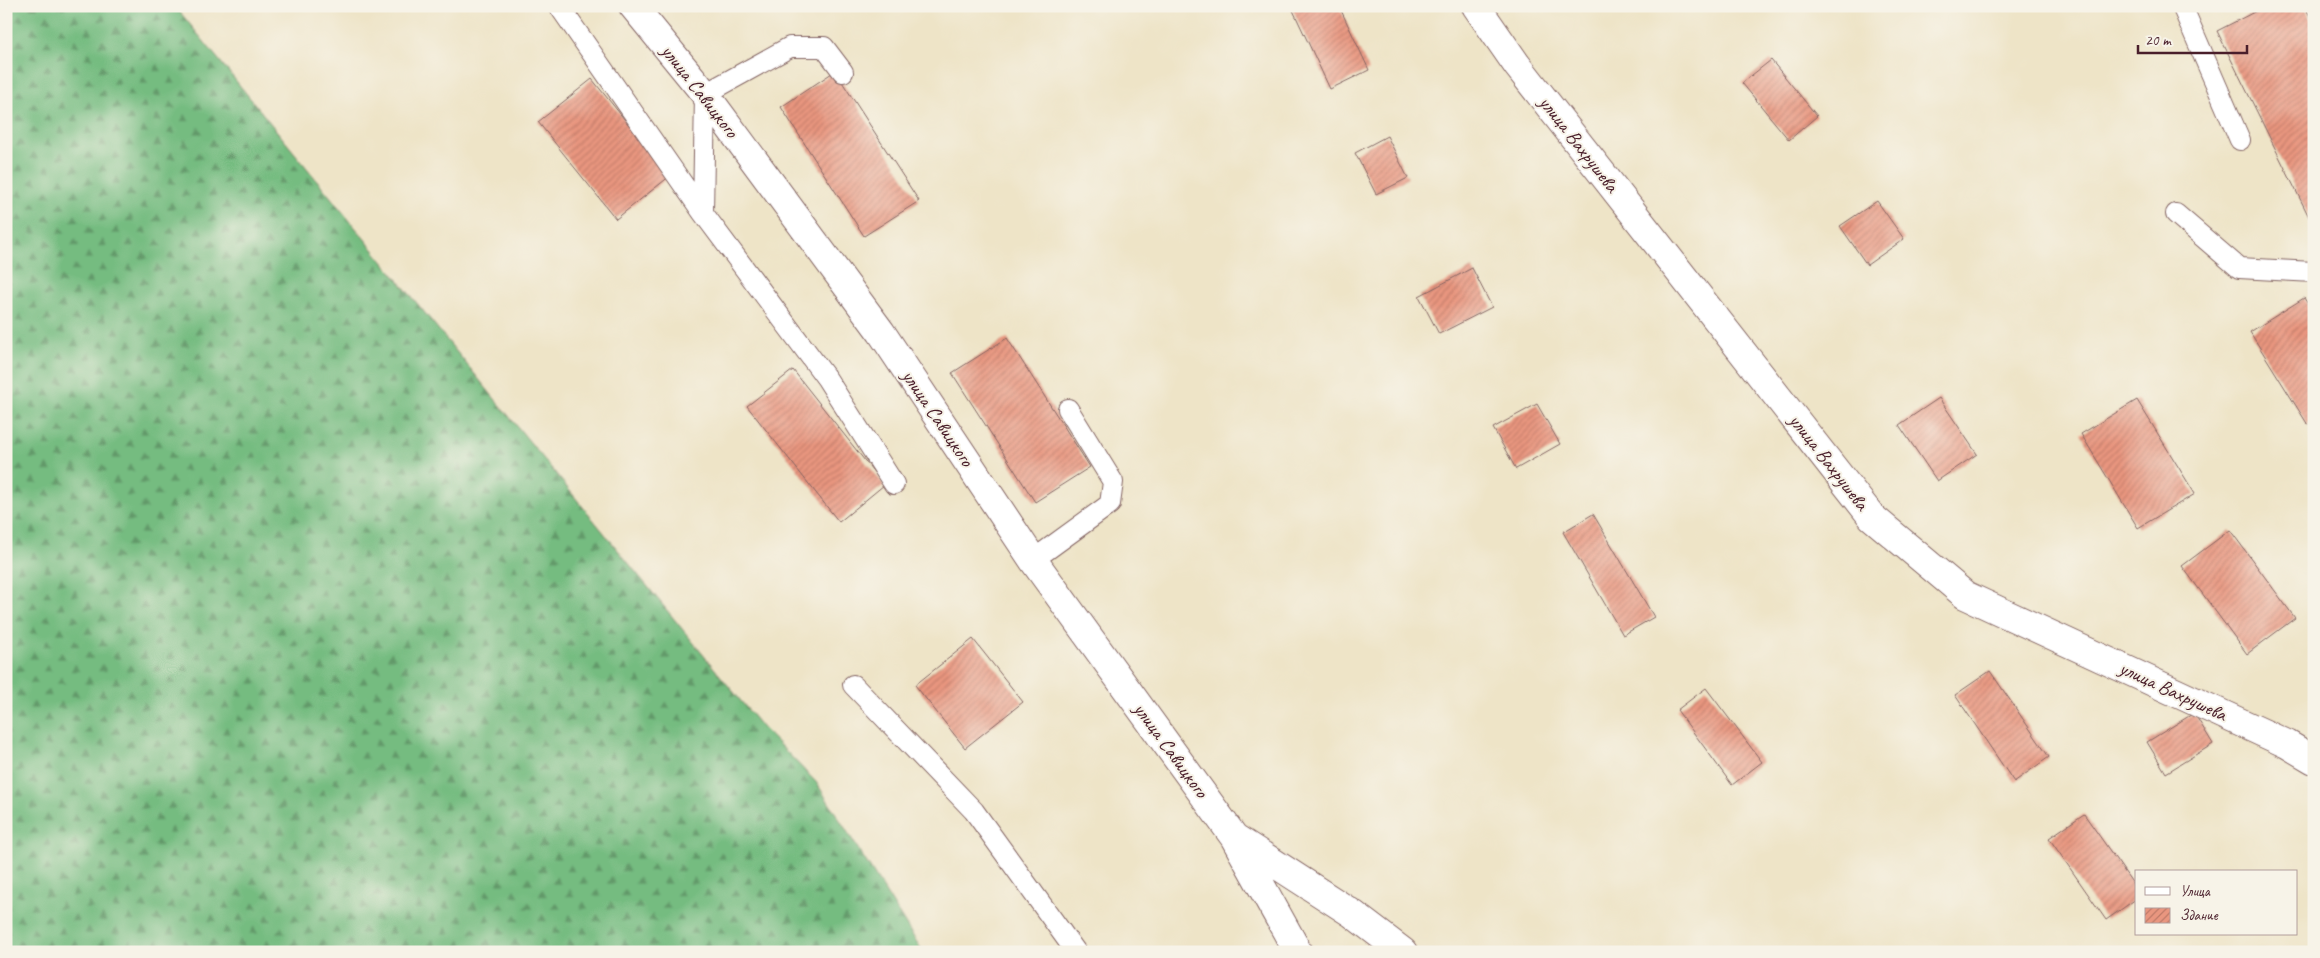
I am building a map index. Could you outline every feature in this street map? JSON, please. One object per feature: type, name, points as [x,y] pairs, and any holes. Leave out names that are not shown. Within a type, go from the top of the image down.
[{"type":"street","name":"улица Савицкого","points":[[633,6],[705,94],[881,332],[1033,560],[1234,837],[1298,952]]},
{"type":"street","name":"улица Вахрушева","points":[[1476,6],[1517,65],[1872,517],[1965,595],[2287,744],[2314,760]]},
{"type":"street","name":"улица Савицкого","points":[[1234,837],[1353,914],[1403,952]]},
{"type":"lane","points":[[559,6],[703,213],[827,379],[894,484]]},
{"type":"lane","points":[[2183,6],[2240,140]]},
{"type":"lane","points":[[703,213],[705,94],[790,47],[824,47],[843,72]]},
{"type":"lane","points":[[2176,214],[2239,268],[2314,272]]},
{"type":"lane","points":[[1033,560],[1110,504],[1113,482],[1068,409]]},
{"type":"lane","points":[[853,685],[974,811],[1076,952]]},
{"type":"green space","points":[[6,6],[175,6],[762,727],[816,782],[923,952],[6,952]]},
{"type":"building","points":[[1291,6],[1339,6],[1369,70],[1330,89]]},
{"type":"building","points":[[2266,6],[2305,6],[2314,25],[2314,227],[2217,31]]},
{"type":"building","points":[[1771,60],[1817,116],[1789,140],[1742,83]]},
{"type":"building","points":[[835,71],[919,201],[864,236],[781,107]]},
{"type":"building","points":[[592,79],[670,176],[616,219],[538,122]]},
{"type":"building","points":[[1387,136],[1408,178],[1376,194],[1355,153]]},
{"type":"building","points":[[1877,201],[1904,239],[1867,265],[1840,226]]},
{"type":"building","points":[[1472,268],[1492,307],[1439,334],[1419,296]]},
{"type":"building","points":[[2304,298],[2314,313],[2314,421],[2308,425],[2250,332]]},
{"type":"building","points":[[1007,338],[1090,467],[1035,502],[952,373]]},
{"type":"building","points":[[793,370],[884,485],[839,522],[747,406]]},
{"type":"building","points":[[1939,398],[1977,454],[1937,481],[1899,425]]},
{"type":"building","points":[[2137,400],[2195,494],[2138,528],[2081,434]]},
{"type":"building","points":[[1537,404],[1560,444],[1516,469],[1493,428]]},
{"type":"building","points":[[1593,514],[1654,617],[1623,635],[1563,532]]},
{"type":"building","points":[[2230,530],[2295,618],[2247,654],[2182,566]]},
{"type":"building","points":[[973,639],[1023,702],[965,748],[915,685]]},
{"type":"building","points":[[1990,671],[2049,757],[2014,782],[1955,695]]},
{"type":"building","points":[[1706,688],[1762,762],[1732,785],[1677,710]]},
{"type":"building","points":[[2194,713],[2213,744],[2166,773],[2147,742]]},
{"type":"building","points":[[2084,814],[2135,887],[2135,900],[2106,920],[2049,838]]}]
